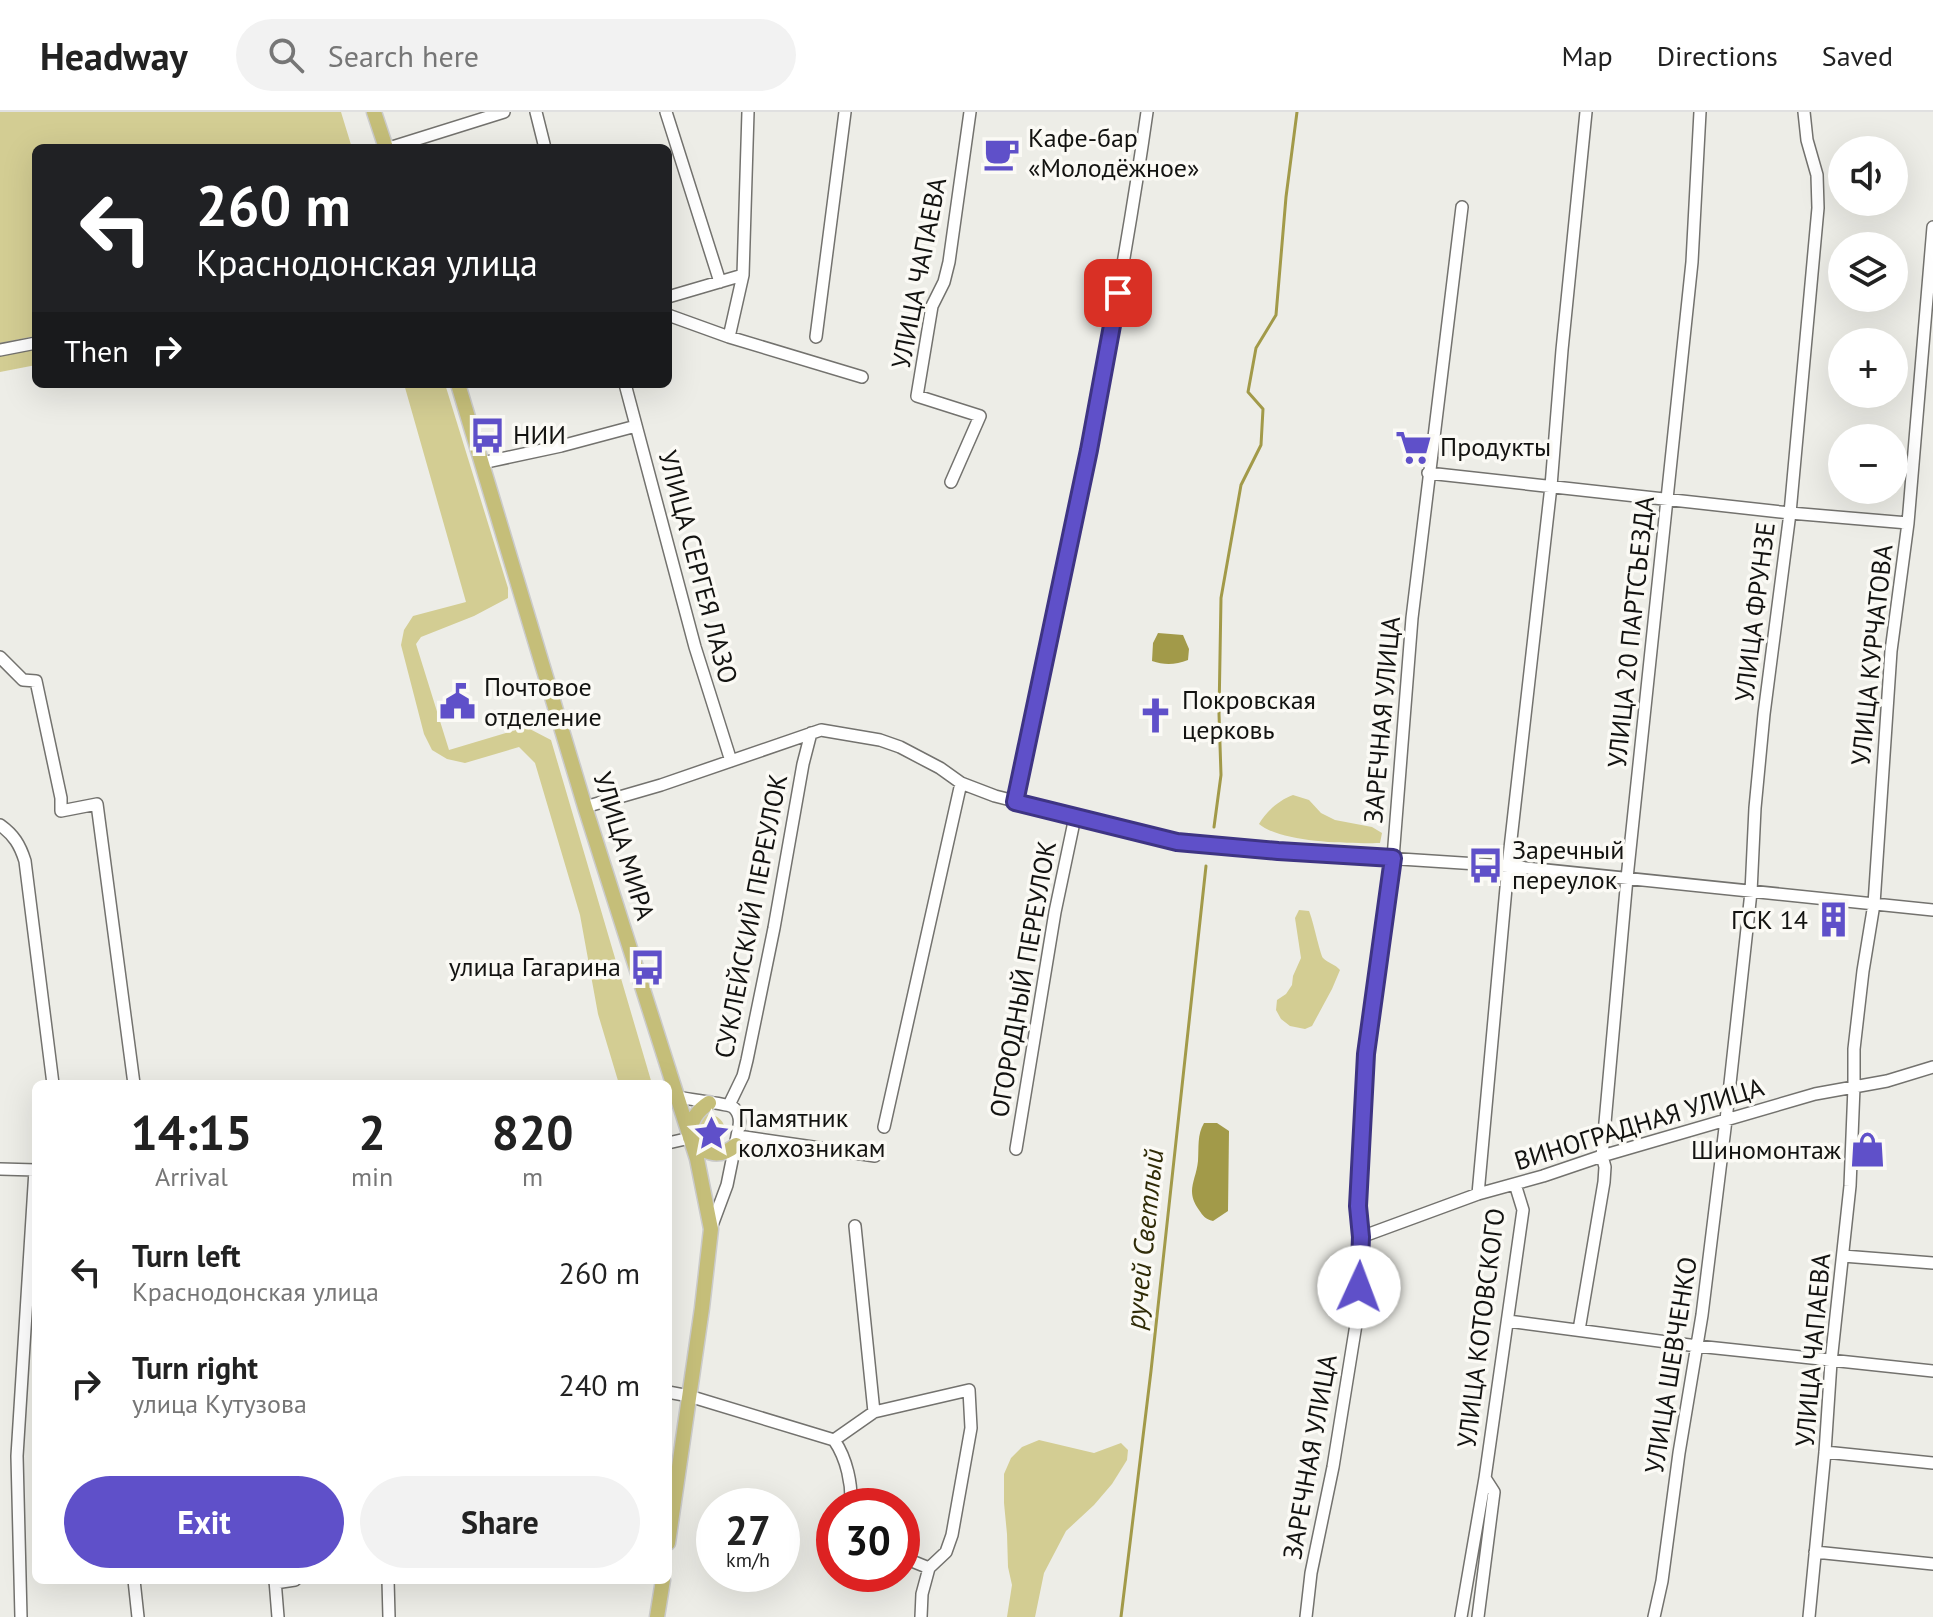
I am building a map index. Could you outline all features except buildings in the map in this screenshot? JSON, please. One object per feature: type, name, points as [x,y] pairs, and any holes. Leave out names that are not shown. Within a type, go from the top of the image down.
[{"type":"main road","points":[[374,112],[386,144]]},
{"type":"main road","name":"УЛИЦА МИРА","points":[[459,388],[585,807],[672,1080]]},
{"type":"main road","name":"УЛИЦА МИРА","points":[[672,1081],[690,1138]]},
{"type":"main road","points":[[672,1515],[711,1229],[690,1138],[691,1124],[701,1108],[709,1103]]},
{"type":"main road","points":[[690,1138],[715,1154],[725,1153],[737,1140]]},
{"type":"main road","points":[[657,1617],[662,1584]]},
{"type":"street","points":[[400,144],[504,112]]},
{"type":"street","points":[[536,112],[544,144]]},
{"type":"street","points":[[666,112],[720,282]]},
{"type":"street","points":[[729,337],[743,275],[748,112]]},
{"type":"street","points":[[816,337],[845,112]]},
{"type":"street","name":"УЛИЦА ЧАПАЕВА","points":[[951,482],[980,416],[917,396],[932,306],[944,282],[949,262],[970,112]]},
{"type":"street","points":[[1015,802],[1092,434],[1132,218],[1147,112]]},
{"type":"street","points":[[1478,1194],[1508,866],[1551,486],[1586,112]]},
{"type":"street","name":"УЛИЦА 20 ПАРТСЪЕЗДА","points":[[1579,1330],[1604,1182],[1602,1156],[1627,878],[1692,262],[1700,112]]},
{"type":"street","name":"УЛИЦА ФРУНЗЕ","points":[[1726,1120],[1751,892],[1764,714],[1790,513],[1818,208],[1817,175],[1807,140],[1804,112]]},
{"type":"street","name":"ЗАРЕЧНАЯ УЛИЦА","points":[[1306,1617],[1311,1573],[1333,1467],[1358,1312],[1361,1237],[1358,1206],[1366,1054],[1393,858],[1412,618],[1462,207]]},
{"type":"street","name":"УЛИЦА КУРЧАТОВА","points":[[1854,1087],[1854,1049],[1874,904],[1891,651],[1908,523],[1933,227]]},
{"type":"street","points":[[672,296],[743,275]]},
{"type":"street","points":[[672,316],[862,377]]},
{"type":"street","points":[[0,350],[32,344]]},
{"type":"street","name":"УЛИЦА СЕРГЕЯ ЛАЗО","points":[[626,388],[695,647],[731,761]]},
{"type":"street","points":[[482,463],[636,426]]},
{"type":"street","points":[[1428,473],[1908,523]]},
{"type":"street","points":[[0,657],[23,680],[36,681],[61,798],[61,811],[97,804],[133,1080]]},
{"type":"street","points":[[585,807],[821,730],[880,740],[900,747],[974,790],[1177,842],[1508,866],[1933,910]]},
{"type":"street","name":"СУКЛЕЙСКИЙ ПЕРЕУЛОК","points":[[729,1105],[747,1060],[811,733]]},
{"type":"street","points":[[884,1127],[961,783]]},
{"type":"street","name":"ОГОРОДНЫЙ ПЕРЕУЛОК","points":[[1016,1149],[1055,912],[1075,817]]},
{"type":"street","points":[[0,825],[13,835],[25,861],[52,1080]]},
{"type":"street","name":"ВИНОГРАДНАЯ УЛИЦА","points":[[1361,1237],[1478,1194],[1602,1156],[1815,1094],[1887,1081],[1933,1067]]},
{"type":"street","name":"УЛИЦА ЧАПАЕВА","points":[[1809,1617],[1850,1186],[1854,1087]]},
{"type":"street","points":[[677,1097],[729,1105],[739,1117],[724,1195],[711,1229]]},
{"type":"street","name":"УЛИЦА ШЕВЧЕНКО","points":[[1654,1617],[1702,1315],[1726,1120]]},
{"type":"street","points":[[672,1142],[690,1138]]},
{"type":"street","points":[[737,1140],[875,1156]]},
{"type":"street","points":[[0,1169],[32,1170]]},
{"type":"street","points":[[1523,1210],[1532,1186],[1543,1176]]},
{"type":"street","name":"УЛИЦА КОТОВСКОГО","points":[[1461,1617],[1485,1478],[1523,1210],[1515,1184]]},
{"type":"street","points":[[855,1226],[874,1412]]},
{"type":"street","points":[[21,1617],[17,1456],[32,1230]]},
{"type":"street","points":[[1843,1256],[1933,1263]]},
{"type":"street","points":[[1508,1321],[1831,1362],[1933,1371]]},
{"type":"street","points":[[834,1440],[874,1412],[969,1390],[971,1428],[952,1535],[946,1552],[929,1568],[922,1594],[921,1617]]},
{"type":"street","points":[[672,1393],[834,1440],[844,1454],[850,1488]]},
{"type":"street","points":[[1825,1452],[1933,1463]]},
{"type":"street","name":"УЛИЦА КОТОВСКОГО","points":[[1478,1617],[1494,1492],[1485,1478]]},
{"type":"street","points":[[1815,1552],[1933,1564]]},
{"type":"street","points":[[920,1564],[929,1568]]},
{"type":"street","points":[[134,1584],[138,1617]]},
{"type":"street","points":[[275,1584],[278,1617]]},
{"type":"street","points":[[388,1584],[389,1617]]},
{"type":"shaded area","points":[[0,112],[341,112],[351,144],[32,144],[32,337],[0,343]]},
{"type":"shaded area","points":[[32,350],[32,366],[0,372],[0,356]]},
{"type":"shaded area","points":[[405,388],[446,388],[508,588],[508,598],[474,616],[421,637],[416,644],[449,750],[526,727],[551,740],[651,1080],[618,1080],[598,1014],[580,915],[535,763],[519,747],[465,763],[447,759],[432,750],[424,734],[401,645],[404,630],[413,616],[466,602]]},
{"type":"shaded area","points":[[1158,633],[1183,635],[1189,649],[1188,660],[1170,664],[1152,661],[1153,643]]},
{"type":"shaded area","points":[[1293,795],[1309,800],[1321,813],[1335,820],[1372,827],[1382,833],[1380,843],[1299,839],[1259,824],[1273,807]]},
{"type":"shaded area","points":[[1299,910],[1309,911],[1323,958],[1340,970],[1312,1026],[1305,1029],[1290,1026],[1276,1010],[1277,1000],[1292,985],[1301,958],[1295,918]]},
{"type":"shaded area","points":[[705,1114],[715,1116],[725,1127],[725,1134],[716,1144],[697,1141],[694,1125]]},
{"type":"shaded area","points":[[1204,1123],[1217,1123],[1229,1131],[1228,1211],[1213,1221],[1200,1212],[1192,1191],[1199,1137]]},
{"type":"shaded area","points":[[1039,1440],[1094,1453],[1121,1443],[1128,1450],[1127,1460],[1094,1505],[1066,1531],[1044,1573],[1035,1617],[1007,1617],[1012,1585],[1008,1567],[1004,1474],[1011,1458],[1022,1447]]},
{"type":"waterway","name":"ручей Светлый","points":[[1214,827],[1221,775],[1221,598],[1241,485],[1261,445],[1263,409],[1248,392],[1256,348],[1276,315],[1297,112]]},
{"type":"waterway","name":"ручей Светлый","points":[[1121,1617],[1206,866]]},
{"type":"place","name":"Кафе-бар «Молодёжное»","points":[[1002,153]]},
{"type":"place","name":"НИИ","points":[[487,435]]},
{"type":"place","name":"Продукты","points":[[1414,447]]},
{"type":"place","name":"Почтовое отделение","points":[[458,702]]},
{"type":"place","name":"Покровская церковь","points":[[1156,715]]},
{"type":"place","name":"Заречный переулок","points":[[1486,865]]},
{"type":"place","name":"ГСК 14","points":[[1834,920]]},
{"type":"place","name":"улица Гагарина","points":[[647,967]]},
{"type":"place","name":"Памятник колхозникам","points":[[712,1133]]},
{"type":"place","name":"Шиномонтаж","points":[[1867,1150]]},
{"type":"route","points":[[1118,293],[1089,450],[1015,802],[1177,842],[1393,858],[1366,1054],[1358,1206],[1361,1237],[1359,1287]]}]
